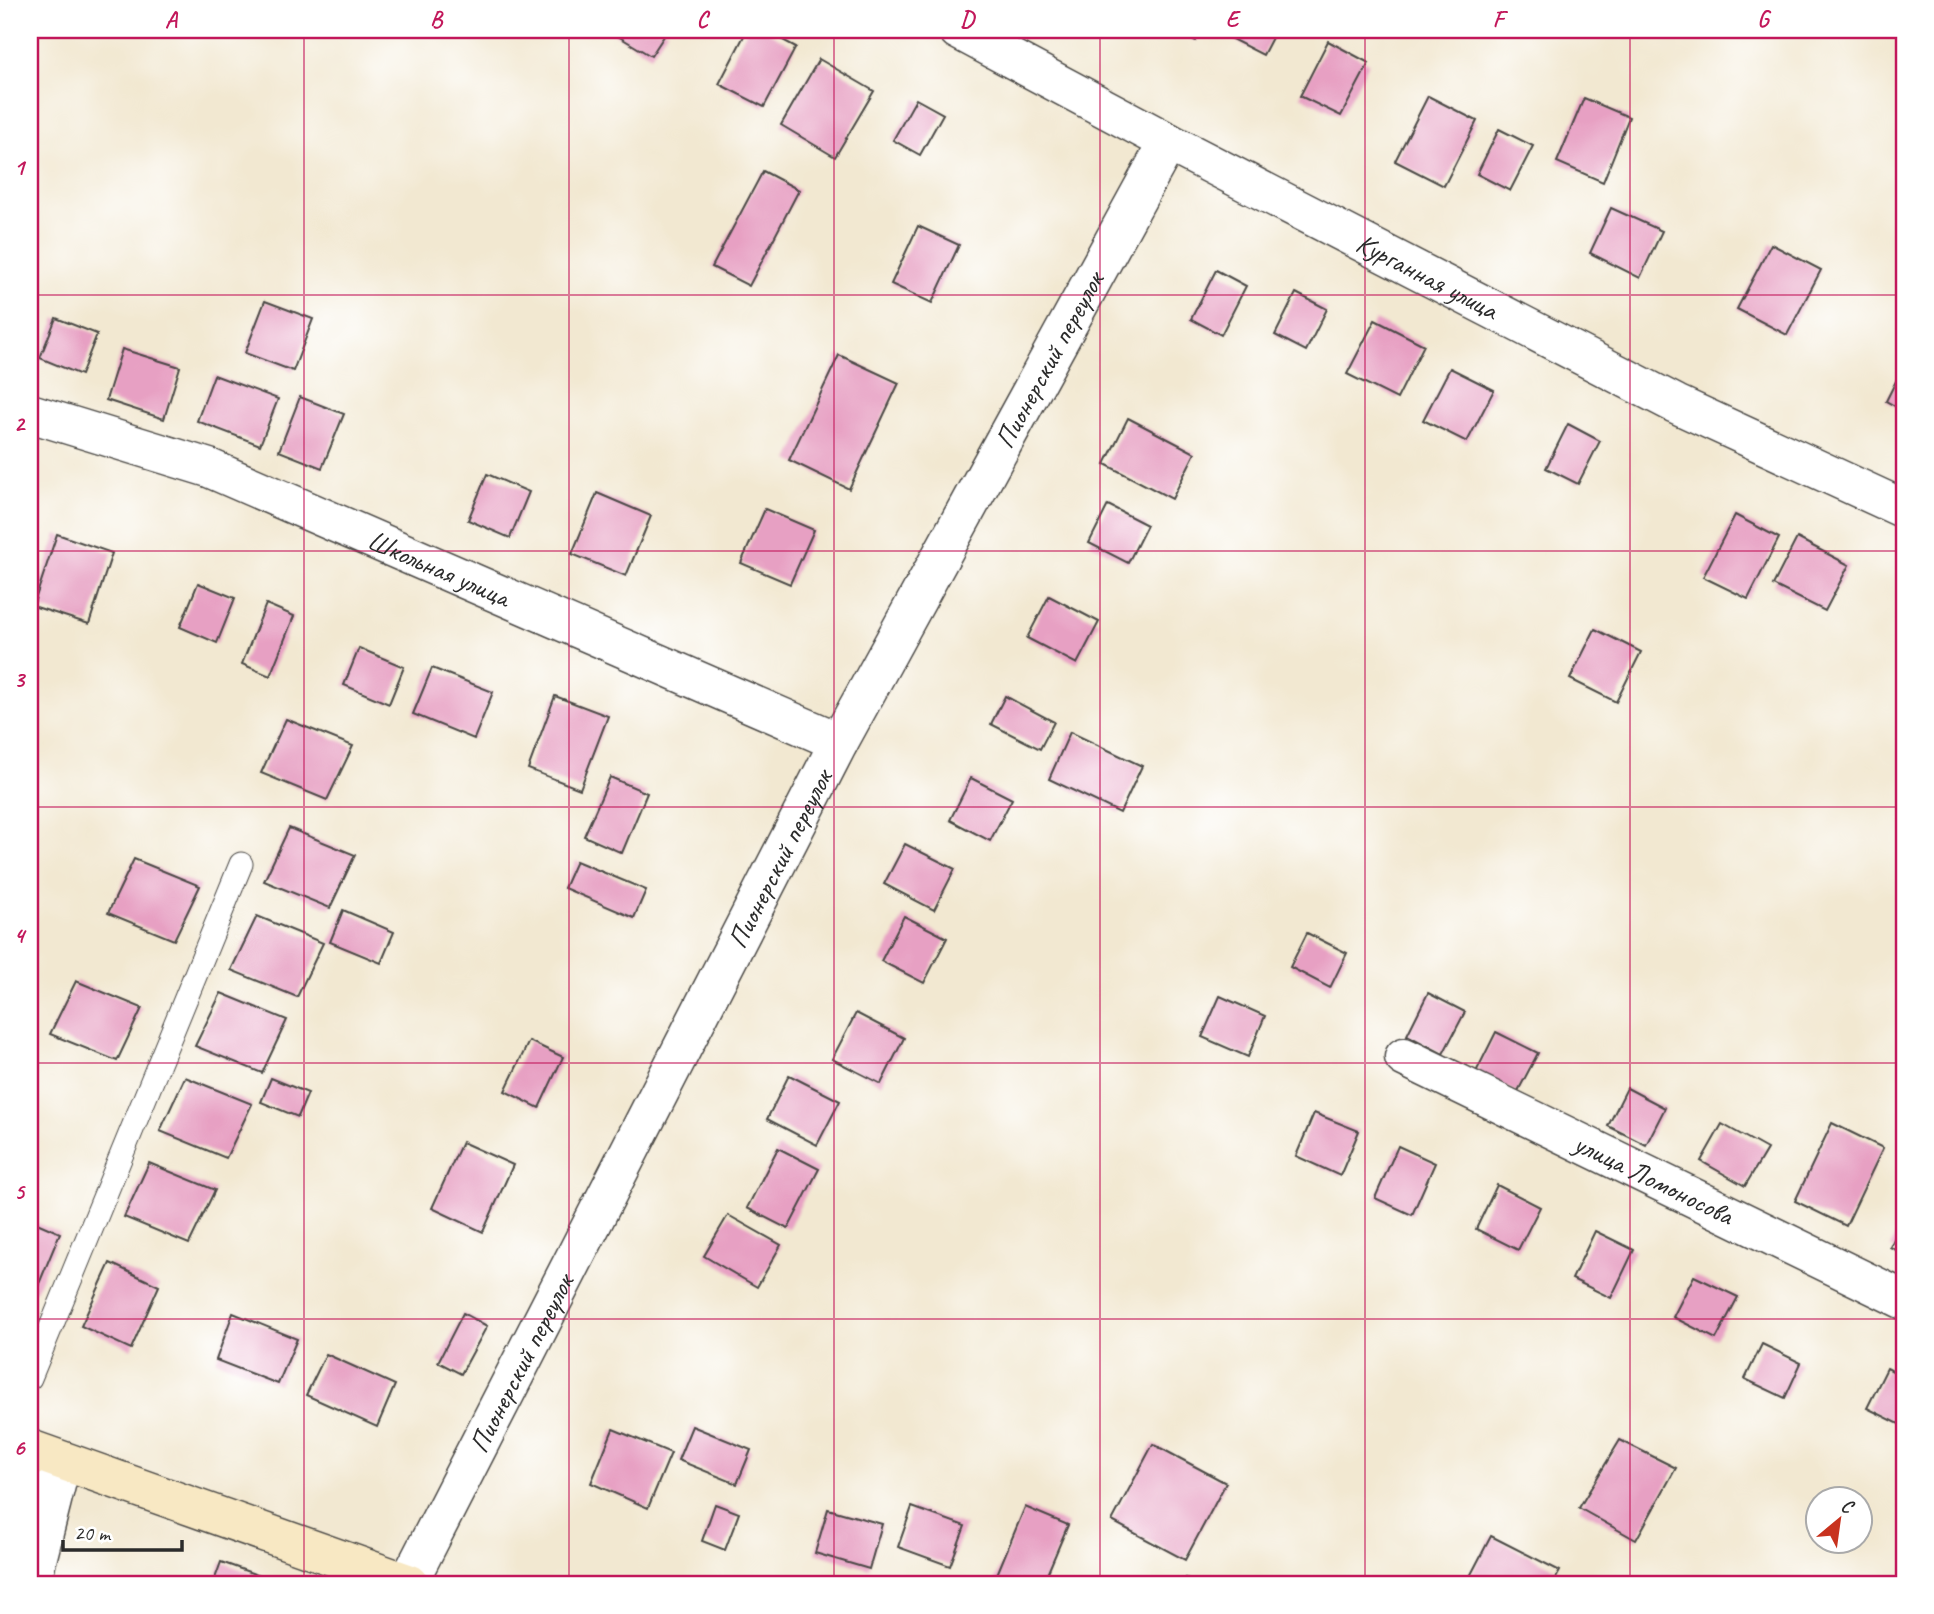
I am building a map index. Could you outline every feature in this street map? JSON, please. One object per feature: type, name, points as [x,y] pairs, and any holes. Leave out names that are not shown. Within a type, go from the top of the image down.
[{"type":"main road","points":[[46,1455],[409,1584]]},
{"type":"street","name":"Курганная улица","points":[[958,30],[1168,142],[1676,404],[1904,509]]},
{"type":"street","name":"Пионерский переулок","points":[[409,1584],[839,742],[1168,142]]},
{"type":"street","name":"Школьная улица","points":[[30,413],[209,468],[839,742]]},
{"type":"street","name":"улица Ломоносова","points":[[1404,1057],[1904,1300]]},
{"type":"street","points":[[30,1584],[46,1455]]},
{"type":"lane","points":[[30,1378],[241,864]]},
{"type":"building","points":[[608,30],[668,30],[651,56]]},
{"type":"building","points":[[747,30],[764,30],[796,47],[764,107],[719,84]]},
{"type":"building","points":[[1170,30],[1201,30],[1196,41]]},
{"type":"building","points":[[1227,30],[1276,30],[1263,55],[1224,35]]},
{"type":"building","points":[[1328,41],[1369,63],[1341,116],[1300,96]]},
{"type":"building","points":[[819,59],[874,91],[835,157],[781,125]]},
{"type":"building","points":[[1428,96],[1477,121],[1444,186],[1395,161]]},
{"type":"building","points":[[1584,98],[1629,117],[1603,182],[1557,162]]},
{"type":"building","points":[[916,99],[943,114],[920,155],[893,140]]},
{"type":"building","points":[[1499,129],[1533,146],[1510,191],[1477,174]]},
{"type":"building","points":[[763,171],[799,190],[749,286],[712,267]]},
{"type":"building","points":[[1611,208],[1662,231],[1640,278],[1590,253]]},
{"type":"building","points":[[918,226],[959,245],[932,303],[891,284]]},
{"type":"building","points":[[1771,244],[1821,270],[1787,335],[1737,309]]},
{"type":"building","points":[[1216,270],[1246,286],[1221,335],[1191,319]]},
{"type":"building","points":[[1296,293],[1327,309],[1306,351],[1275,335]]},
{"type":"building","points":[[265,301],[313,319],[293,371],[245,353]]},
{"type":"building","points":[[56,318],[97,334],[81,375],[40,358]]},
{"type":"building","points":[[1375,320],[1424,345],[1397,399],[1347,374]]},
{"type":"building","points":[[122,349],[180,367],[164,419],[106,400]]},
{"type":"building","points":[[839,355],[899,383],[849,489],[789,460]]},
{"type":"building","points":[[1904,365],[1904,411],[1886,401]]},
{"type":"building","points":[[1450,368],[1494,390],[1467,442],[1423,420]]},
{"type":"building","points":[[214,375],[278,399],[260,445],[197,421]]},
{"type":"building","points":[[300,397],[344,414],[322,468],[279,451]]},
{"type":"building","points":[[1128,418],[1195,453],[1172,499],[1105,464]]},
{"type":"building","points":[[1568,424],[1600,441],[1578,484],[1546,468]]},
{"type":"building","points":[[487,474],[529,492],[510,538],[468,520]]},
{"type":"building","points":[[597,493],[651,516],[626,576],[572,554]]},
{"type":"building","points":[[1108,505],[1147,525],[1128,563],[1089,543]]},
{"type":"building","points":[[765,509],[814,530],[790,584],[741,563]]},
{"type":"building","points":[[1735,515],[1779,538],[1748,599],[1703,577]]},
{"type":"building","points":[[57,534],[112,553],[89,624],[33,606]]},
{"type":"building","points":[[1797,538],[1849,565],[1825,611],[1773,585]]},
{"type":"building","points":[[198,583],[235,598],[217,643],[180,627]]},
{"type":"building","points":[[1049,596],[1099,622],[1077,664],[1027,638]]},
{"type":"building","points":[[266,604],[294,616],[270,676],[242,664]]},
{"type":"building","points":[[1595,629],[1641,652],[1616,702],[1570,679]]},
{"type":"building","points":[[359,648],[404,667],[389,704],[344,685]]},
{"type":"building","points":[[432,668],[493,692],[474,739],[413,714]]},
{"type":"building","points":[[555,696],[608,716],[580,789],[528,769]]},
{"type":"building","points":[[1005,696],[1054,722],[1040,749],[991,724]]},
{"type":"building","points":[[286,719],[353,746],[327,800],[261,773]]},
{"type":"building","points":[[1070,732],[1142,766],[1120,813],[1049,779]]},
{"type":"building","points":[[610,777],[647,793],[622,853],[584,836]]},
{"type":"building","points":[[971,778],[1012,799],[990,841],[950,820]]},
{"type":"building","points":[[289,828],[355,855],[330,908],[264,881]]},
{"type":"building","points":[[905,844],[955,869],[934,910],[884,884]]},
{"type":"building","points":[[134,859],[200,886],[174,940],[108,913]]},
{"type":"building","points":[[576,861],[646,890],[634,918],[564,888]]},
{"type":"building","points":[[343,910],[394,932],[381,963],[330,942]]},
{"type":"building","points":[[257,916],[323,943],[297,997],[231,970]]},
{"type":"building","points":[[904,916],[947,938],[924,983],[881,961]]},
{"type":"building","points":[[1307,933],[1347,953],[1330,988],[1290,967]]},
{"type":"building","points":[[76,981],[142,1008],[117,1061],[50,1034]]},
{"type":"building","points":[[221,993],[287,1020],[262,1073],[195,1046]]},
{"type":"building","points":[[1428,993],[1465,1012],[1443,1054],[1407,1035]]},
{"type":"building","points":[[1220,996],[1265,1016],[1248,1057],[1202,1037]]},
{"type":"building","points":[[856,1013],[904,1038],[881,1084],[832,1059]]},
{"type":"building","points":[[1496,1032],[1538,1053],[1517,1093],[1476,1072]]},
{"type":"building","points":[[529,1041],[563,1057],[539,1108],[505,1091]]},
{"type":"building","points":[[789,1075],[840,1101],[817,1145],[767,1119]]},
{"type":"building","points":[[185,1077],[252,1104],[226,1158],[160,1131]]},
{"type":"building","points":[[271,1078],[308,1093],[298,1117],[261,1102]]},
{"type":"building","points":[[1627,1088],[1665,1108],[1646,1145],[1608,1126]]},
{"type":"building","points":[[1314,1113],[1359,1131],[1340,1176],[1296,1156]]},
{"type":"building","points":[[1832,1123],[1883,1148],[1846,1226],[1795,1201]]},
{"type":"building","points":[[1722,1124],[1767,1149],[1745,1186],[1701,1161]]},
{"type":"building","points":[[462,1142],[513,1165],[483,1232],[432,1208]]},
{"type":"building","points":[[1398,1146],[1435,1163],[1412,1215],[1375,1198]]},
{"type":"building","points":[[778,1148],[819,1169],[788,1229],[747,1208]]},
{"type":"building","points":[[149,1163],[215,1190],[189,1244],[124,1217]]},
{"type":"building","points":[[1497,1185],[1540,1207],[1518,1250],[1476,1229]]},
{"type":"building","points":[[728,1215],[781,1245],[757,1287],[704,1256]]},
{"type":"building","points":[[1904,1219],[1904,1254],[1890,1247]]},
{"type":"building","points":[[30,1220],[60,1233],[36,1291],[30,1289]]},
{"type":"building","points":[[1595,1231],[1634,1250],[1611,1298],[1572,1279]]},
{"type":"building","points":[[110,1263],[159,1286],[131,1349],[81,1326]]},
{"type":"building","points":[[1694,1276],[1738,1297],[1716,1339],[1673,1317]]},
{"type":"building","points":[[233,1313],[297,1339],[278,1384],[216,1360]]},
{"type":"building","points":[[463,1313],[487,1326],[461,1374],[438,1362]]},
{"type":"building","points":[[1762,1344],[1801,1363],[1785,1398],[1745,1379]]},
{"type":"building","points":[[326,1354],[395,1385],[377,1427],[306,1395]]},
{"type":"building","points":[[1887,1368],[1904,1377],[1904,1414],[1899,1424],[1867,1408]]},
{"type":"building","points":[[692,1426],[751,1450],[737,1484],[678,1460]]},
{"type":"building","points":[[613,1429],[671,1453],[648,1508],[591,1483]]},
{"type":"building","points":[[1620,1440],[1676,1468],[1636,1540],[1579,1508]]},
{"type":"building","points":[[1153,1444],[1226,1483],[1185,1560],[1112,1521]]},
{"type":"building","points":[[715,1504],[739,1513],[725,1550],[702,1541]]},
{"type":"building","points":[[912,1507],[965,1526],[950,1566],[898,1547]]},
{"type":"building","points":[[1025,1507],[1068,1525],[1043,1584],[993,1584]]},
{"type":"building","points":[[828,1509],[882,1524],[869,1569],[815,1553]]},
{"type":"building","points":[[1491,1536],[1560,1571],[1553,1584],[1466,1584]]},
{"type":"building","points":[[221,1562],[263,1577],[260,1584],[213,1584]]},
{"type":"building","points":[[1186,1578],[1199,1584],[1183,1584]]}]
